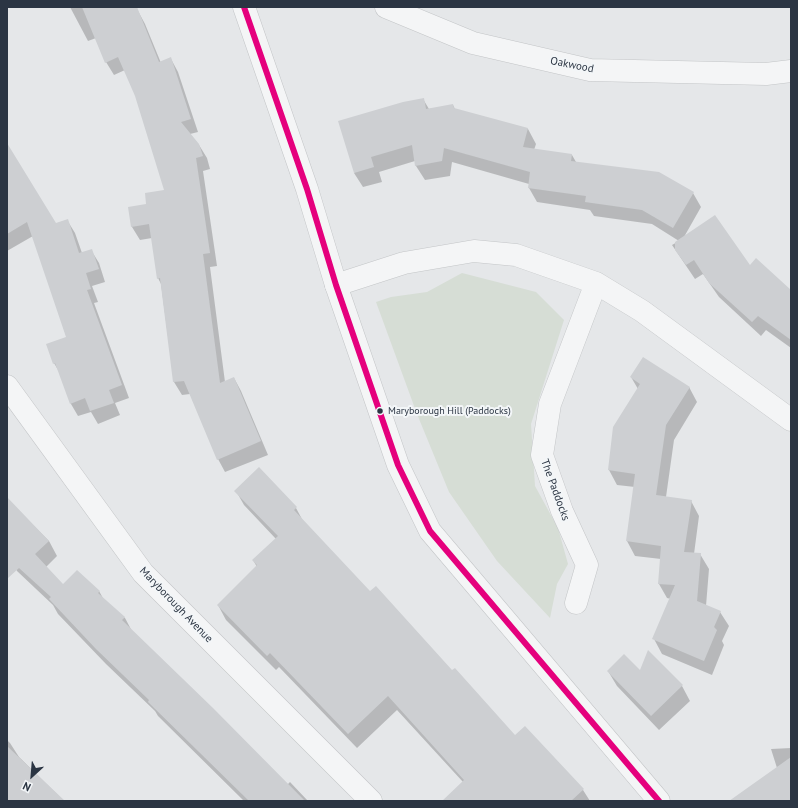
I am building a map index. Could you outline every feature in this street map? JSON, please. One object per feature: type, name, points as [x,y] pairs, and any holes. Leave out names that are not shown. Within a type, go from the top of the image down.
[{"type":"street","points":[[244,7],[307,189],[336,285],[398,465],[430,532],[659,801]]},
{"type":"street","name":"Oakwood","points":[[386,7],[473,44],[590,70],[766,74],[791,72]]},
{"type":"street","points":[[336,285],[404,263],[474,251],[516,255],[596,283],[642,311],[791,420]]},
{"type":"street","name":"The Paddocks","points":[[576,603],[587,565],[562,511],[542,455],[550,404],[596,283]]},
{"type":"street","name":"Maryborough Avenue","points":[[7,386],[143,572],[371,801]]},
{"type":"shaded area","points":[[462,273],[536,292],[564,320],[531,424],[535,486],[558,528],[568,564],[557,584],[550,618],[497,561],[449,492],[417,414],[376,302],[391,297],[427,292]]},
{"type":"building","points":[[82,7],[137,7],[159,62],[171,57],[191,119],[181,122],[199,144],[203,156],[196,158],[210,253],[203,254],[220,383],[234,377],[261,441],[217,460],[184,381],[173,382],[160,278],[157,279],[149,224],[131,227],[128,207],[146,204],[145,193],[164,190],[135,96],[118,57],[105,63]]},
{"type":"building","points":[[424,98],[426,109],[453,104],[454,108],[528,128],[523,147],[572,154],[571,161],[659,172],[694,192],[673,228],[642,210],[585,202],[586,196],[528,188],[530,172],[444,148],[442,161],[415,166],[412,145],[371,157],[374,167],[354,173],[338,121],[403,102]]},
{"type":"building","points":[[7,143],[56,223],[68,219],[79,253],[92,249],[99,269],[86,273],[91,289],[87,290],[122,385],[109,390],[114,403],[90,411],[85,398],[70,404],[55,363],[53,364],[46,344],[66,337],[27,222],[7,234]]},
{"type":"building","points":[[715,215],[750,265],[756,258],[791,290],[791,340],[758,316],[752,322],[709,283],[694,260],[686,265],[675,250],[675,242]]},
{"type":"building","points":[[643,357],[690,387],[666,425],[656,495],[692,500],[684,552],[701,553],[697,601],[721,611],[714,627],[717,630],[704,661],[652,639],[675,585],[658,584],[661,546],[626,541],[635,474],[608,470],[613,427],[640,384],[630,377]]},
{"type":"building","points":[[259,467],[297,507],[294,510],[370,591],[376,586],[452,670],[455,668],[515,735],[525,726],[584,789],[571,801],[442,801],[464,780],[388,696],[348,734],[270,653],[267,656],[217,605],[257,565],[252,560],[278,536],[234,491]]},
{"type":"building","points":[[7,497],[49,541],[35,554],[63,584],[77,570],[100,591],[98,593],[125,617],[122,620],[213,708],[305,801],[249,801],[96,649],[49,599],[51,597],[19,568],[7,579]]},
{"type":"building","points":[[648,650],[683,685],[651,716],[607,671],[624,654],[640,670]]},
{"type":"building","points":[[7,746],[65,801],[7,801]]},
{"type":"building","points":[[791,757],[791,801],[729,801]]},
{"type":"transit line","points":[[244,7],[307,189],[336,285],[398,465],[430,531],[659,801]]},
{"type":"place","name":"Maryborough Hill (Paddocks)","points":[[380,411]]}]
